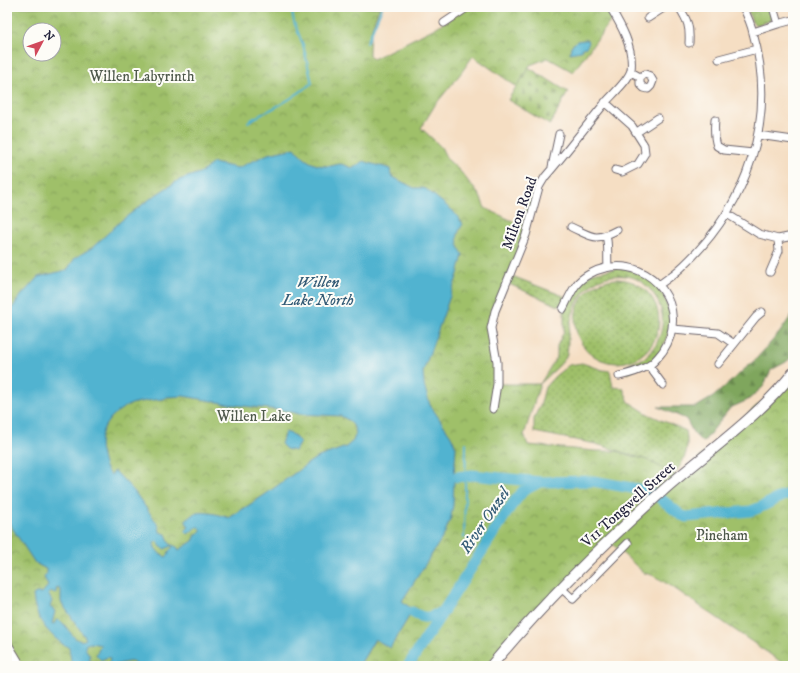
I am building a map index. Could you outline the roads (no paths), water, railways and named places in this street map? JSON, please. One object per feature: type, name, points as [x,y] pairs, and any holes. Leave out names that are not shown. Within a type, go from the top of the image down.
[{"type":"main road","points":[[7,646],[20,666]]},
{"type":"street","points":[[444,22],[468,7]]},
{"type":"street","points":[[610,7],[624,34],[630,50],[631,72],[640,77]]},
{"type":"street","points":[[648,18],[665,7]]},
{"type":"street","points":[[679,7],[687,19],[690,29],[689,43]]},
{"type":"street","points":[[659,285],[682,267],[700,249],[727,214],[746,179],[754,153],[761,112],[761,93],[757,49],[753,32],[743,7]]},
{"type":"street","points":[[773,7],[778,24]]},
{"type":"street","points":[[753,32],[793,20]]},
{"type":"street","points":[[719,59],[757,49]]},
{"type":"street","name":"Milton Road","points":[[493,409],[498,384],[497,362],[491,328],[495,311],[526,235],[539,187],[545,177],[605,102],[626,80],[631,72]]},
{"type":"street","points":[[605,102],[622,116],[637,132],[644,145],[645,153],[638,164],[622,172],[615,170]]},
{"type":"street","points":[[637,132],[658,118]]},
{"type":"street","points":[[715,120],[714,131],[717,146],[724,150],[754,153]]},
{"type":"street","points":[[551,170],[559,134]]},
{"type":"street","points":[[758,135],[793,140]]},
{"type":"street","points":[[727,214],[759,234],[778,239],[793,236]]},
{"type":"street","points":[[571,227],[595,238],[606,236],[617,230]]},
{"type":"street","points":[[606,236],[609,245],[606,255],[608,267]]},
{"type":"street","points":[[770,272],[779,251],[778,239]]},
{"type":"street","points":[[564,309],[576,284],[600,269],[617,266],[634,269],[652,278],[659,285],[667,297],[671,308],[673,329],[665,348],[660,356],[650,366],[619,376]]},
{"type":"street","points":[[718,364],[756,317],[762,312]]},
{"type":"street","points":[[673,329],[718,333],[734,344]]},
{"type":"street","points":[[650,366],[663,385]]},
{"type":"street","name":"V11 Tongwell Street","points":[[491,666],[527,624],[596,551],[677,479],[751,417],[793,373]]},
{"type":"street","points":[[561,588],[573,598],[628,543]]},
{"type":"water","points":[[588,40],[589,43],[586,47],[582,48],[581,51],[570,53],[571,46],[577,41]]},
{"type":"water","name":"Willen Lake North","points":[[295,148],[306,160],[315,164],[331,166],[341,164],[353,168],[364,161],[390,169],[391,176],[414,188],[426,189],[453,211],[463,224],[457,239],[463,255],[458,274],[423,372],[424,385],[430,405],[451,436],[456,447],[454,476],[457,477],[454,480],[451,517],[444,535],[402,601],[413,610],[390,648],[375,639],[359,666],[134,666],[134,662],[125,662],[108,666],[110,658],[108,657],[101,660],[96,655],[101,645],[91,643],[86,644],[85,648],[90,656],[89,660],[93,662],[94,666],[72,666],[69,648],[61,643],[46,628],[36,610],[34,603],[33,595],[36,593],[42,593],[48,586],[44,577],[46,575],[46,569],[35,563],[7,520],[7,316],[19,298],[38,277],[67,270],[75,258],[93,247],[122,220],[154,196],[179,180],[202,172],[213,163],[238,168],[268,154]],"holes":[[[183,396],[235,405],[288,411],[299,414],[341,416],[353,425],[356,433],[353,441],[346,447],[316,458],[229,518],[217,514],[207,513],[197,513],[192,515],[186,520],[189,527],[185,531],[188,534],[197,527],[202,530],[196,535],[193,541],[179,550],[177,547],[170,544],[166,534],[160,532],[159,526],[134,491],[115,471],[111,475],[105,468],[100,444],[101,435],[108,421],[120,410],[135,403],[163,399],[167,397]],[[157,541],[161,547],[165,549],[171,546],[173,547],[166,557],[162,554],[161,555],[155,548],[154,543]],[[58,588],[61,590],[61,602],[86,639],[82,641],[78,640],[61,621],[57,619],[54,624],[52,624],[55,611],[50,607],[52,601],[48,594],[51,591],[56,594],[56,589]]]},
{"type":"water","points":[[285,432],[292,434],[300,442],[295,451],[286,449],[281,444]]},
{"type":"waterway","points":[[248,122],[286,101],[312,83],[303,45],[294,22],[291,7]]},
{"type":"waterway","points":[[367,43],[382,7]]},
{"type":"waterway","points":[[464,538],[466,443]]},
{"type":"waterway","points":[[457,477],[472,475],[540,482]]},
{"type":"waterway","name":"River Ouzel","points":[[408,666],[511,506],[523,491],[540,482],[593,481],[643,490],[656,495],[681,515],[686,517],[750,511],[787,494],[793,493]]},
{"type":"waterway","points":[[412,612],[424,617],[434,616],[442,612]]},
{"type":"park label","name":"Willen Labyrinth","points":[[142,76]]},
{"type":"park label","name":"Willen Lake","points":[[254,416]]},
{"type":"park label","name":"Pineham","points":[[722,535]]}]
